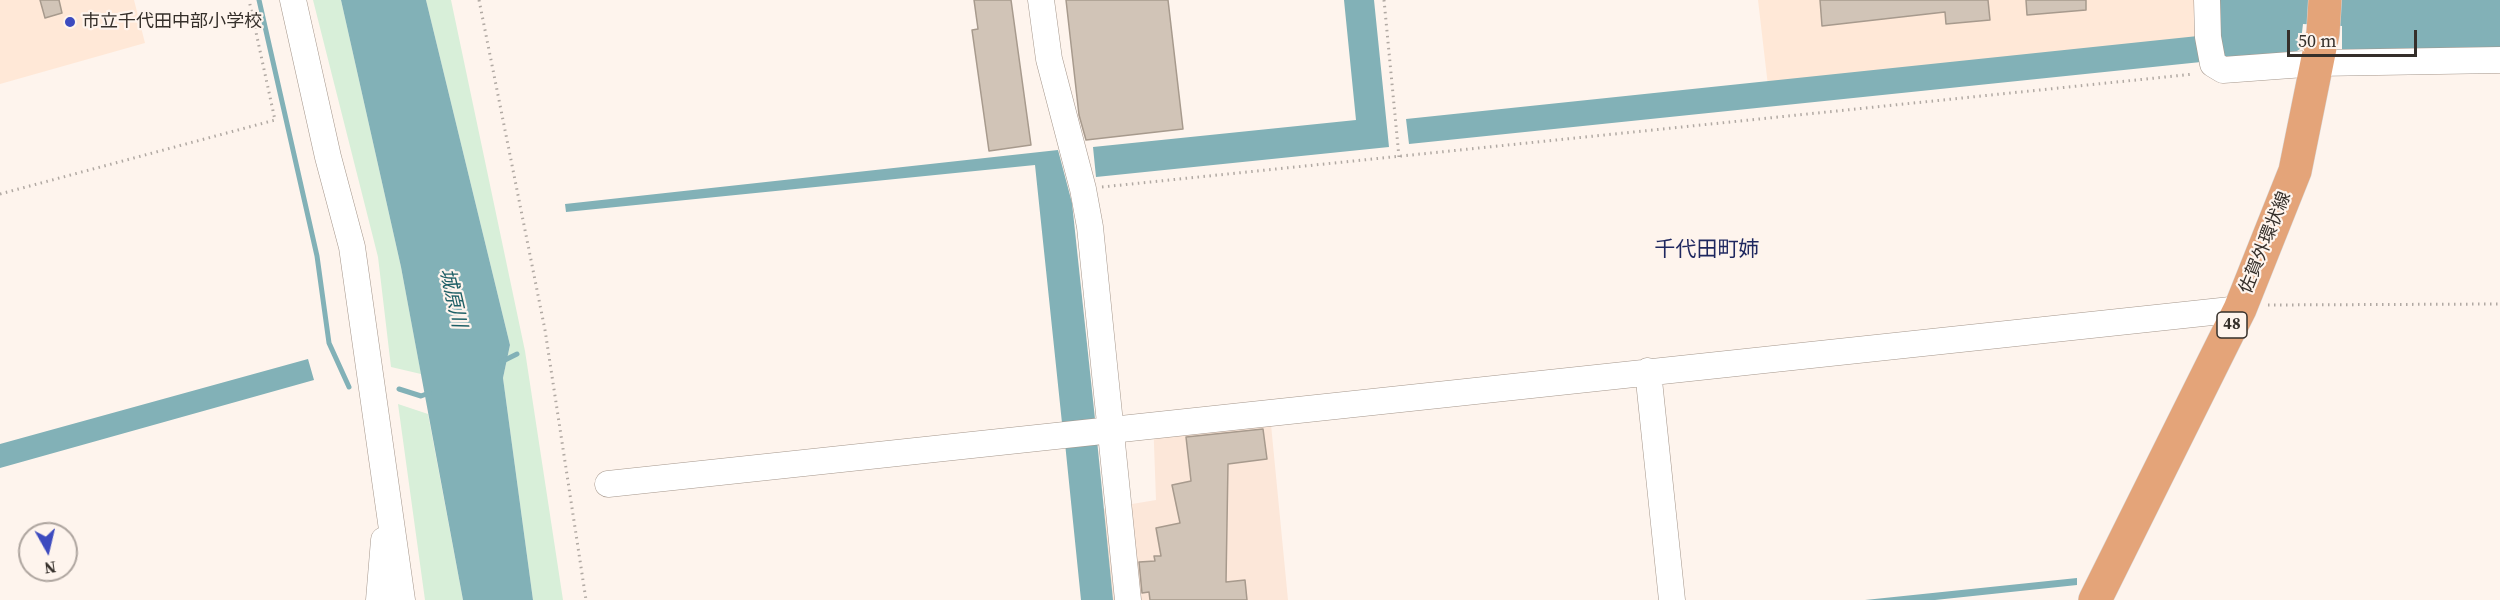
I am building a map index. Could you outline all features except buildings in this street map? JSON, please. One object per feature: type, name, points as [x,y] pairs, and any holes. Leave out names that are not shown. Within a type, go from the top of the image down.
[{"type":"main road","name":"佐賀外環状線","points":[[2095,600],[2240,309],[2295,171],[2321,48],[2325,0]]},
{"type":"street","points":[[293,0],[328,157],[352,247],[402,600]]},
{"type":"street","points":[[1041,0],[1049,59],[1083,189],[1090,227],[1128,600]]},
{"type":"street","points":[[2207,0],[2208,37],[2213,64],[2223,70],[2321,48],[2500,60]]},
{"type":"street","points":[[608,484],[1648,370],[2240,309]]},
{"type":"street","points":[[1648,370],[1672,600]]},
{"type":"street","points":[[379,600],[388,491]]},
{"type":"path","points":[[0,194],[275,120],[249,0]]},
{"type":"path","points":[[478,0],[545,330],[586,600]]},
{"type":"path","points":[[1384,0],[1399,157]]},
{"type":"path","points":[[1083,189],[2203,73],[2213,64]]},
{"type":"path","points":[[2240,309],[2260,305],[2500,304]]},
{"type":"shaded area","name":"市立千代田中部小学校","points":[[0,0],[134,0],[145,43],[0,84]]},
{"type":"shaded area","points":[[1758,0],[2198,0],[2199,40],[1768,86]]},
{"type":"shaded area","points":[[1269,404],[1288,600],[1105,600],[1096,510],[1156,500],[1153,417]]},
{"type":"green space","points":[[313,0],[341,0],[401,267],[421,374],[391,367],[378,257]]},
{"type":"green space","points":[[426,0],[451,0],[525,351],[563,600],[533,600],[503,378],[510,345]]},
{"type":"green space","points":[[398,404],[428,414],[463,600],[425,600]]},
{"type":"water","name":"城原川","points":[[341,0],[426,0],[510,345],[503,378],[533,600],[463,600],[401,267]]},
{"type":"water","points":[[1344,0],[1374,0],[1389,147],[1096,177],[1093,147],[1356,120]]},
{"type":"water","points":[[2216,0],[2500,0],[2500,50],[2342,51],[2342,26],[2303,24],[2300,49],[2294,53],[2225,60],[2220,56]]},
{"type":"water","points":[[2198,36],[2201,62],[1409,144],[1406,119]]},
{"type":"water","points":[[1058,150],[1072,203],[1095,419],[1062,423],[1035,165],[566,212],[565,204]]},
{"type":"water","points":[[308,359],[314,380],[0,468],[0,444]]},
{"type":"water","points":[[1097,440],[1113,600],[1081,600],[1065,443]]},
{"type":"water","points":[[2077,578],[2077,585],[1935,600],[1865,600]]},
{"type":"waterway","points":[[259,0],[317,256],[329,343],[349,387]]},
{"type":"waterway","points":[[501,362],[517,354]]},
{"type":"waterway","points":[[399,389],[421,396],[429,393]]},
{"type":"place","name":"市立千代田中部小学校","points":[[70,22]]},
{"type":"district","name":"千代田町姉","points":[[1707,251]]}]
